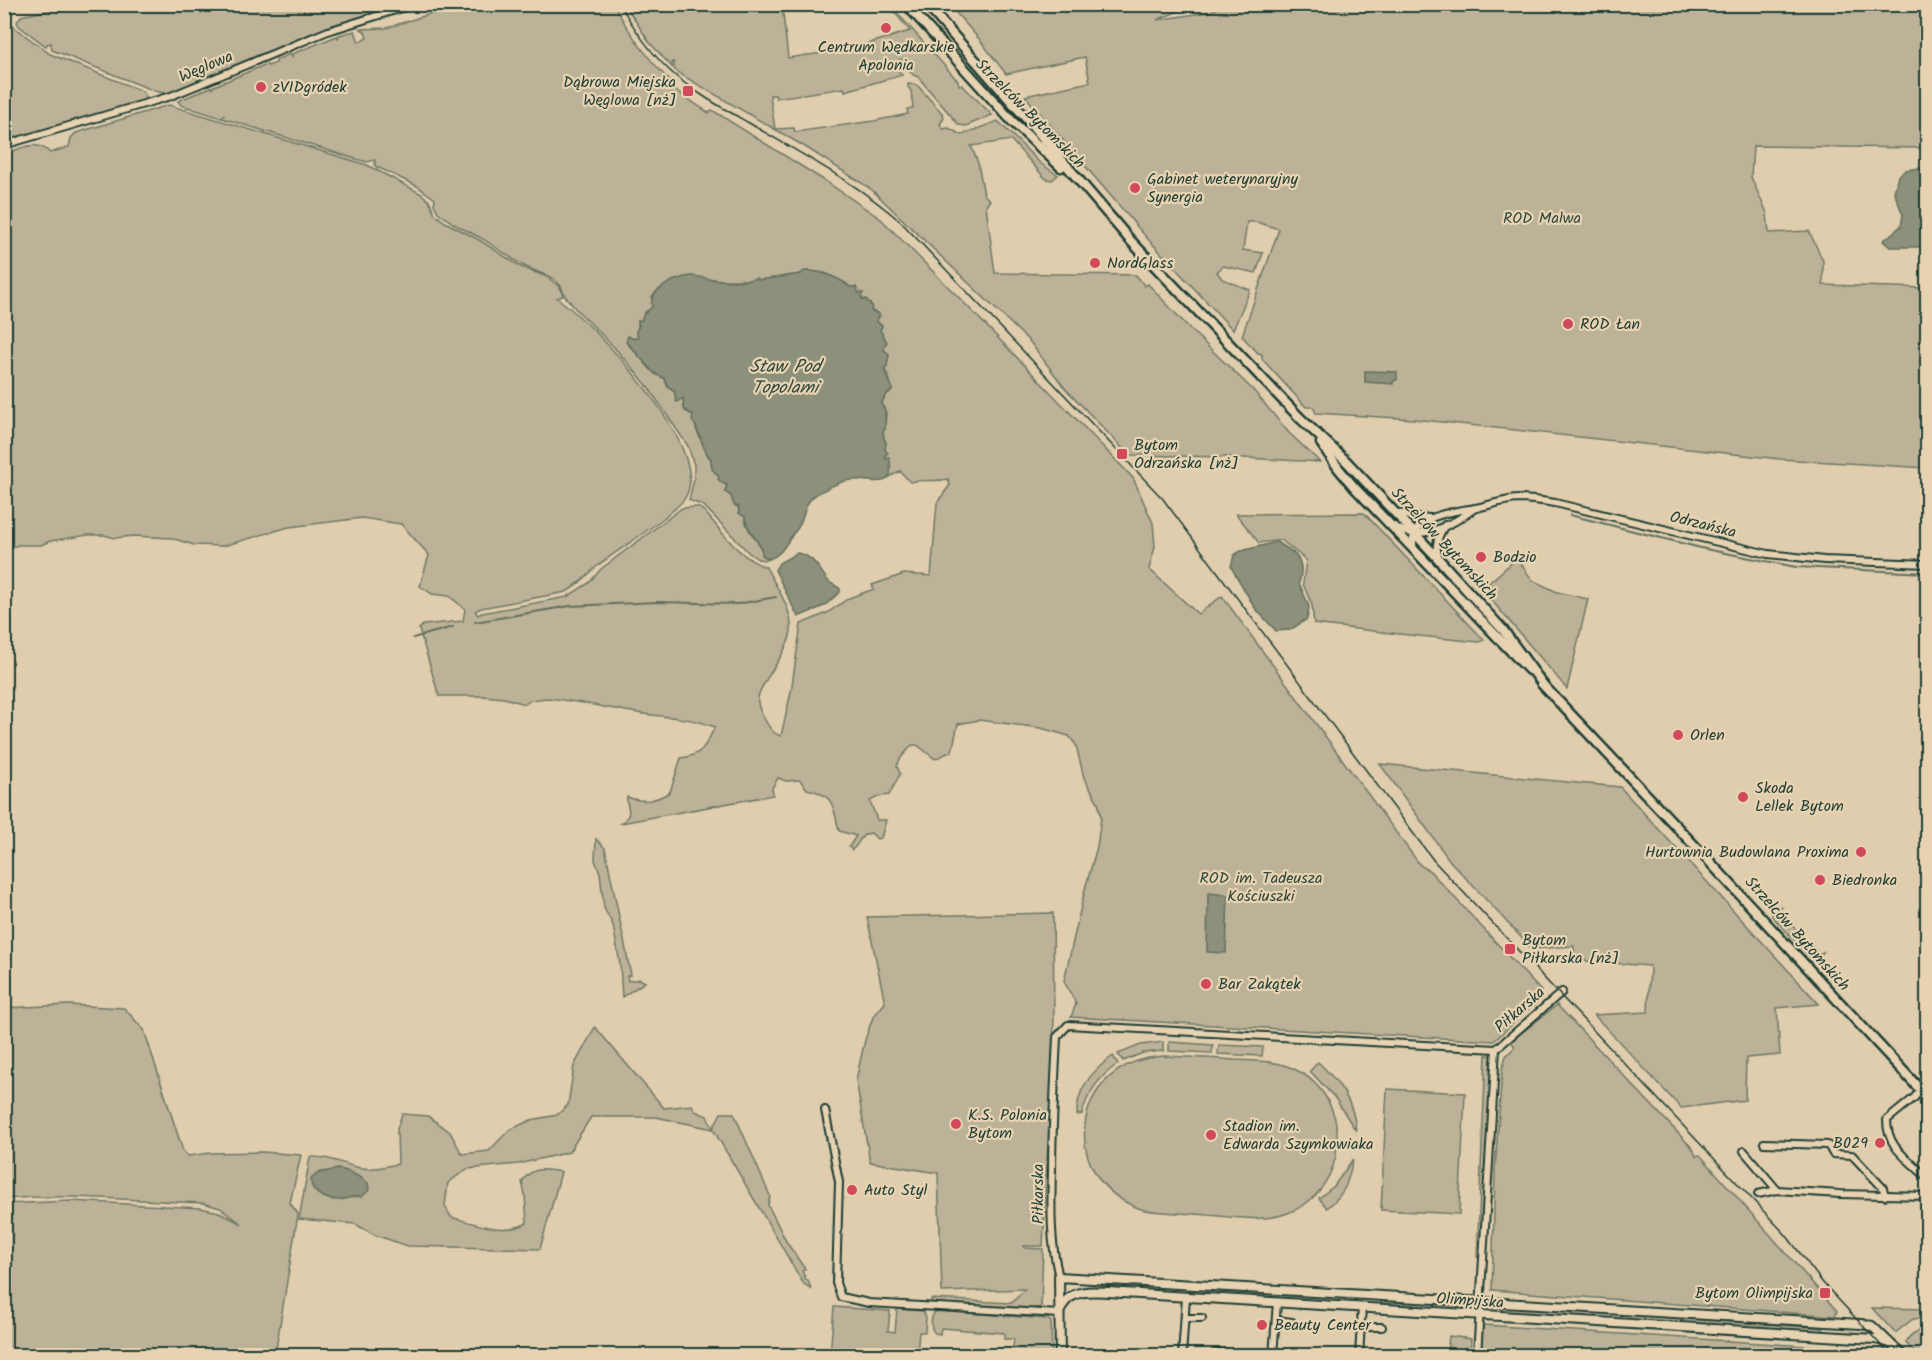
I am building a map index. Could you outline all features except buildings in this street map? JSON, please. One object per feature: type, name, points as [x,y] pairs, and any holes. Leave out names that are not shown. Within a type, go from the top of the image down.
[{"type":"main road","name":"Strzelców Bytomskich","points":[[906,4],[1012,122],[1085,190]]},
{"type":"main road","name":"Strzelców Bytomskich","points":[[926,4],[1038,132],[1085,190],[1179,293],[1312,430],[1346,461],[1441,561],[1503,630],[1544,686]]},
{"type":"main road","name":"Strzelców Bytomskich","points":[[1312,430],[1339,469],[1384,518],[1715,867],[1927,1097]]},
{"type":"street","name":"Węglowa","points":[[4,145],[171,96],[328,31],[414,4]]},
{"type":"street","name":"Odrzańska","points":[[1475,508],[1502,501],[1539,501],[1768,554],[1824,560],[1928,564]]},
{"type":"street","points":[[1384,518],[1399,529],[1415,534],[1445,525],[1475,508]]},
{"type":"street","points":[[1414,550],[1413,537],[1420,526],[1432,518],[1460,509],[1475,508]]},
{"type":"street","points":[[1394,512],[1413,517],[1432,518]]},
{"type":"street","points":[[1441,561],[1437,546],[1440,533],[1445,525]]},
{"type":"street","name":"Piłkarska","points":[[1060,1356],[1059,1277],[1050,1222],[1057,1037],[1068,1025],[1496,1049],[1562,992]]},
{"type":"street","name":"Piłkarska","points":[[1477,1356],[1496,1049]]},
{"type":"street","points":[[1920,1090],[1915,1097],[1887,1119],[1887,1124],[1889,1138],[1907,1161],[1917,1167],[1928,1179]]},
{"type":"street","points":[[825,1110],[839,1182],[836,1283],[841,1297],[869,1303],[1059,1314]]},
{"type":"street","points":[[1764,1143],[1828,1145],[1833,1154],[1852,1155],[1883,1188],[1885,1196]]},
{"type":"street","points":[[1744,1151],[1777,1190]]},
{"type":"street","points":[[1758,1194],[1777,1190],[1928,1196]]},
{"type":"street","name":"Olimpijska","points":[[1059,1277],[1872,1326],[1889,1343]]},
{"type":"street","points":[[1209,1298],[1210,1286]]},
{"type":"street","name":"Olimpijska","points":[[1059,1314],[1063,1303],[1069,1297],[1085,1292],[1875,1339],[1889,1343]]},
{"type":"street","points":[[1377,1296],[1377,1308]]},
{"type":"street","points":[[1182,1356],[1186,1297]]},
{"type":"street","points":[[1215,1353],[1273,1355],[1276,1302]]},
{"type":"street","points":[[1359,1356],[1362,1307]]},
{"type":"street","points":[[1185,1318],[1202,1318]]},
{"type":"street","points":[[1276,1320],[1292,1322]]},
{"type":"street","points":[[1361,1327],[1382,1328]]},
{"type":"street","points":[[1889,1343],[1903,1356]]},
{"type":"green space","points":[[64,4],[403,5],[322,30],[168,94],[155,91],[52,50],[51,43],[46,46],[19,26],[17,22],[21,16]]},
{"type":"green space","name":"ROD Malwa","points":[[1226,4],[1927,5],[1927,148],[1753,146],[1751,177],[1767,213],[1769,233],[1809,231],[1823,261],[1823,285],[1927,288],[1927,468],[1780,459],[1414,419],[1316,413],[1313,407],[1306,407],[1262,359],[1262,354],[1258,353],[1242,336],[1279,229],[1256,222],[1247,222],[1243,250],[1263,253],[1256,273],[1223,266],[1217,272],[1222,279],[1250,290],[1233,330],[1147,238],[1025,96],[1090,82],[1085,57],[1006,74],[949,5],[1193,5],[1157,20],[1209,12]]},
{"type":"green space","name":"ROD im. Tadeusza Kościuszki","points":[[458,5],[614,5],[638,44],[669,80],[666,84],[709,113],[712,110],[881,219],[1133,478],[1153,523],[1155,547],[1149,569],[1198,614],[1222,596],[1420,865],[1430,871],[1541,991],[1534,1004],[1494,1041],[1071,1017],[1076,1004],[1064,981],[1097,847],[1101,817],[1098,802],[1084,778],[1076,745],[1069,736],[1041,728],[979,720],[958,724],[952,751],[935,759],[917,745],[912,745],[900,759],[897,766],[900,774],[889,795],[870,801],[877,820],[886,820],[881,838],[877,839],[871,833],[867,834],[852,850],[849,847],[856,836],[839,831],[834,808],[828,798],[807,789],[800,780],[786,781],[778,778],[772,788],[773,795],[621,823],[629,813],[627,797],[649,800],[670,792],[681,758],[699,752],[715,727],[686,719],[648,715],[558,699],[531,700],[525,704],[504,698],[483,696],[439,696],[419,629],[423,625],[463,621],[465,609],[449,596],[432,594],[420,586],[429,555],[401,524],[362,518],[289,527],[223,546],[194,545],[171,538],[133,536],[115,538],[88,535],[50,541],[41,545],[18,545],[5,550],[5,152],[40,146],[50,153],[69,147],[71,138],[76,133],[169,105],[367,165],[422,194],[430,202],[435,214],[445,222],[481,241],[521,267],[547,277],[560,287],[563,296],[557,298],[621,359],[645,388],[666,419],[682,448],[689,474],[686,496],[681,503],[566,592],[481,608],[475,611],[478,615],[567,597],[589,583],[601,569],[682,508],[698,507],[740,551],[766,567],[788,609],[791,627],[788,644],[759,692],[758,698],[758,704],[767,723],[773,732],[781,736],[791,692],[801,624],[827,613],[849,598],[874,589],[872,585],[904,574],[931,576],[937,503],[950,485],[948,479],[910,482],[900,471],[886,479],[889,474],[888,458],[886,459],[883,431],[886,413],[881,404],[886,395],[892,391],[884,368],[887,366],[889,354],[884,350],[880,330],[882,326],[876,321],[880,316],[871,311],[872,306],[866,299],[863,300],[855,287],[850,287],[825,273],[808,271],[760,280],[690,277],[673,281],[652,296],[652,308],[645,312],[642,320],[638,321],[638,337],[626,342],[655,374],[664,378],[679,399],[683,398],[685,411],[693,415],[696,429],[711,459],[712,468],[721,482],[727,485],[725,492],[731,496],[739,513],[745,517],[764,557],[769,559],[758,559],[749,553],[704,506],[689,500],[694,479],[694,465],[688,446],[646,384],[613,346],[575,308],[565,296],[561,286],[554,279],[522,265],[483,239],[454,224],[438,212],[434,204],[435,199],[417,186],[375,166],[375,160],[367,162],[356,159],[222,118],[225,114],[221,118],[181,105],[178,101],[211,87],[213,89],[212,87],[267,64],[268,66],[276,63],[276,60],[290,54],[292,57],[292,54],[337,36],[338,38],[339,35],[355,31],[359,42],[367,38],[361,29],[386,28]]},
{"type":"green space","points":[[625,5],[782,5],[788,58],[850,49],[910,31],[890,7],[892,7],[958,81],[959,85],[962,85],[992,115],[966,126],[959,125],[901,59],[894,65],[902,75],[845,91],[844,88],[776,98],[775,95],[770,95],[775,129],[794,128],[795,132],[908,114],[907,109],[913,108],[908,84],[917,85],[943,114],[944,118],[940,124],[943,129],[949,128],[961,135],[998,121],[1040,163],[1058,175],[1052,180],[1046,179],[1011,140],[971,146],[978,163],[984,195],[990,200],[986,206],[995,273],[1136,275],[1145,286],[1148,284],[1192,331],[1253,390],[1289,433],[1320,462],[1129,455],[1064,387],[1030,342],[871,189],[807,148],[680,74],[674,69],[674,62],[672,62],[672,67],[650,43]]},
{"type":"green space","points":[[10,24],[50,54],[142,91],[148,99],[5,142],[5,25]]},
{"type":"green space","points":[[1364,513],[1484,640],[1479,642],[1314,624],[1312,605],[1303,584],[1306,560],[1281,540],[1259,543],[1236,514]]},
{"type":"green space","points":[[1517,558],[1532,580],[1557,592],[1588,599],[1567,689],[1482,589]]},
{"type":"green space","points":[[1380,764],[1620,787],[1819,1004],[1777,1008],[1780,1055],[1746,1058],[1745,1100],[1681,1108],[1594,1015],[1648,1012],[1650,966],[1574,960],[1574,946],[1532,949],[1450,861]]},
{"type":"green space","points":[[596,839],[605,848],[631,975],[627,976],[628,981],[640,979],[645,982],[622,997],[620,964],[613,925],[604,908],[600,873],[595,860]]},
{"type":"green space","points":[[1779,906],[1782,907],[1778,911],[1820,955],[1824,951],[1817,959],[1813,960],[1772,916],[1773,911]]},
{"type":"green space","points":[[1053,913],[1054,1018],[1050,1141],[1048,1142],[1043,1246],[1024,1246],[1025,1248],[1043,1249],[1041,1307],[1030,1309],[931,1304],[931,1299],[1012,1303],[1025,1289],[942,1292],[938,1173],[870,1162],[856,1080],[873,1017],[885,1003],[867,917]]},
{"type":"green space","points":[[68,1005],[124,1008],[144,1030],[183,1151],[188,1156],[210,1153],[263,1152],[301,1155],[290,1203],[298,1214],[275,1355],[5,1355],[5,1204],[71,1201],[201,1208],[219,1212],[242,1224],[220,1208],[203,1203],[79,1197],[5,1199],[5,1008]]},
{"type":"green space","points":[[1557,1005],[1693,1149],[1696,1156],[1700,1155],[1837,1311],[1835,1316],[1492,1290],[1495,1170],[1502,1070],[1506,1056],[1515,1047],[1511,1041]]},
{"type":"green space","points":[[595,1027],[664,1108],[692,1105],[695,1111],[707,1116],[713,1128],[721,1113],[734,1113],[770,1196],[768,1205],[787,1243],[805,1269],[802,1271],[811,1289],[803,1283],[713,1129],[656,1117],[591,1117],[569,1152],[518,1164],[467,1169],[448,1183],[445,1206],[451,1217],[489,1227],[509,1228],[527,1223],[522,1182],[526,1177],[539,1170],[561,1172],[540,1249],[408,1246],[375,1235],[355,1224],[299,1219],[310,1157],[328,1159],[361,1168],[398,1164],[397,1129],[402,1114],[428,1116],[450,1132],[462,1154],[489,1151],[509,1130],[531,1120],[557,1115],[568,1105],[574,1066]],"holes":[[[339,1169],[362,1178],[357,1195],[337,1198],[317,1193],[318,1173]]]},
{"type":"green space","points":[[1163,1042],[1163,1051],[1143,1053],[1123,1061],[1118,1054],[1141,1045]]},
{"type":"green space","points":[[1169,1042],[1213,1045],[1212,1053],[1169,1051]]},
{"type":"green space","points":[[1219,1045],[1263,1047],[1262,1056],[1218,1054]]},
{"type":"green space","points":[[1486,1055],[1495,1056],[1483,1258],[1477,1257]]},
{"type":"green space","points":[[1113,1056],[1118,1064],[1100,1080],[1087,1099],[1082,1114],[1077,1115],[1079,1097],[1087,1081]]},
{"type":"green space","name":"Stadion im. Edwarda Szymkowiaka","points":[[1165,1056],[1271,1062],[1292,1068],[1313,1081],[1327,1100],[1335,1121],[1337,1143],[1333,1166],[1323,1186],[1307,1203],[1285,1214],[1257,1218],[1144,1210],[1115,1195],[1096,1174],[1086,1150],[1085,1124],[1093,1099],[1109,1078],[1133,1063]]},
{"type":"green space","points":[[1318,1062],[1333,1077],[1349,1101],[1356,1131],[1335,1098],[1310,1071]]},
{"type":"green space","points":[[1387,1089],[1465,1093],[1459,1214],[1381,1210]]},
{"type":"green space","points":[[1353,1159],[1345,1186],[1327,1208],[1319,1198],[1334,1186]]},
{"type":"green space","points":[[1223,1290],[1351,1298],[1351,1304],[1224,1296],[1221,1292]]},
{"type":"green space","points":[[1383,1300],[1473,1307],[1471,1311],[1381,1304]]},
{"type":"green space","points":[[834,1307],[890,1311],[888,1331],[895,1332],[897,1309],[923,1311],[926,1317],[925,1332],[919,1332],[917,1355],[830,1355]]},
{"type":"green space","points":[[1502,1307],[1824,1328],[1820,1333],[1502,1312]]},
{"type":"green space","points":[[1872,1308],[1927,1309],[1927,1318],[1913,1319],[1895,1333]]},
{"type":"green space","points":[[935,1312],[1048,1319],[1051,1322],[1052,1355],[1012,1355],[1014,1339],[1004,1339],[1004,1333],[941,1328],[940,1334],[935,1333],[931,1320]]},
{"type":"green space","points":[[1483,1325],[1884,1351],[1893,1355],[1480,1355]]},
{"type":"green space","points":[[1927,1329],[1927,1355],[1917,1355],[1906,1343],[1914,1333]]},
{"type":"green space","points":[[1449,1336],[1471,1339],[1470,1355],[1447,1355]]},
{"type":"water","points":[[1927,167],[1927,244],[1924,247],[1890,247],[1883,241],[1901,226],[1903,215],[1894,192],[1898,176],[1906,170]]},
{"type":"water","name":"Staw Pod Topolami","points":[[804,271],[823,273],[850,287],[856,287],[859,293],[863,293],[861,297],[863,300],[866,299],[872,306],[871,311],[879,314],[876,321],[882,326],[880,330],[887,342],[884,350],[889,354],[887,366],[884,369],[893,389],[881,404],[885,410],[885,429],[883,431],[886,442],[885,450],[888,453],[885,455],[886,459],[889,457],[891,469],[886,480],[880,482],[847,481],[835,484],[815,495],[808,503],[798,527],[784,547],[777,555],[769,559],[762,555],[762,550],[748,527],[745,517],[739,513],[739,507],[734,505],[731,496],[725,492],[727,485],[718,479],[719,477],[712,469],[711,459],[692,421],[693,415],[684,409],[683,398],[677,402],[674,390],[668,387],[664,378],[654,372],[626,342],[628,336],[634,339],[638,337],[636,331],[639,326],[638,321],[642,320],[643,315],[652,307],[654,295],[658,290],[678,279],[691,276],[727,280],[756,278],[760,280],[801,274]]},
{"type":"water","points":[[1365,371],[1397,372],[1397,380],[1393,381],[1393,384],[1365,382]]},
{"type":"water","points":[[1276,542],[1289,549],[1298,558],[1301,568],[1299,583],[1309,606],[1307,619],[1290,630],[1276,631],[1255,608],[1231,567],[1234,555],[1241,551]]},
{"type":"water","points":[[797,553],[811,560],[828,581],[840,589],[840,592],[824,606],[798,617],[775,570],[779,563]]},
{"type":"water","points":[[1208,893],[1228,895],[1226,953],[1207,952]]},
{"type":"water","points":[[339,1169],[351,1172],[365,1180],[369,1190],[362,1197],[339,1200],[319,1195],[311,1184],[311,1179],[318,1173]]},
{"type":"waterway","points":[[1570,515],[1705,549],[1796,567],[1928,573]]},
{"type":"waterway","points":[[475,622],[570,606],[658,602],[737,604],[776,597]]},
{"type":"waterway","points":[[413,638],[453,627]]},
{"type":"tram line","points":[[620,4],[648,47],[678,78],[708,99],[847,181],[901,222],[1163,499],[1434,861],[1786,1235],[1823,1283],[1891,1356]]},
{"type":"place","name":"Centrum Wędkarskie Apolonia","points":[[886,28]]},
{"type":"place","name":"zVIDgródek","points":[[261,87]]},
{"type":"place","name":"Dąbrowa Miejska Węglowa [nż]","points":[[688,91]]},
{"type":"place","name":"Gabinet weterynaryjny Synergia","points":[[1135,188]]},
{"type":"place","name":"NordGlass","points":[[1095,263]]},
{"type":"place","name":"ROD Łan","points":[[1568,324]]},
{"type":"place","name":"Bytom Odrzańska [nż]","points":[[1122,454]]},
{"type":"place","name":"Bodzio","points":[[1481,557]]},
{"type":"place","name":"Orlen","points":[[1678,735]]},
{"type":"place","name":"Skoda Lellek Bytom","points":[[1743,797]]},
{"type":"place","name":"Hurtownia Budowlana Proxima","points":[[1861,852]]},
{"type":"place","name":"Biedronka","points":[[1820,880]]},
{"type":"place","name":"Bytom Piłkarska [nż]","points":[[1510,949]]},
{"type":"place","name":"Bar Zakątek","points":[[1206,984]]},
{"type":"place","name":"K.S. Polonia Bytom","points":[[956,1124]]},
{"type":"place","name":"Stadion im. Edwarda Szymkowiaka","points":[[1211,1135]]},
{"type":"place","name":"B029","points":[[1880,1143]]},
{"type":"place","name":"Auto Styl","points":[[852,1190]]},
{"type":"place","name":"Bytom Olimpijska","points":[[1825,1293]]},
{"type":"place","name":"Beauty Center","points":[[1262,1325]]}]
